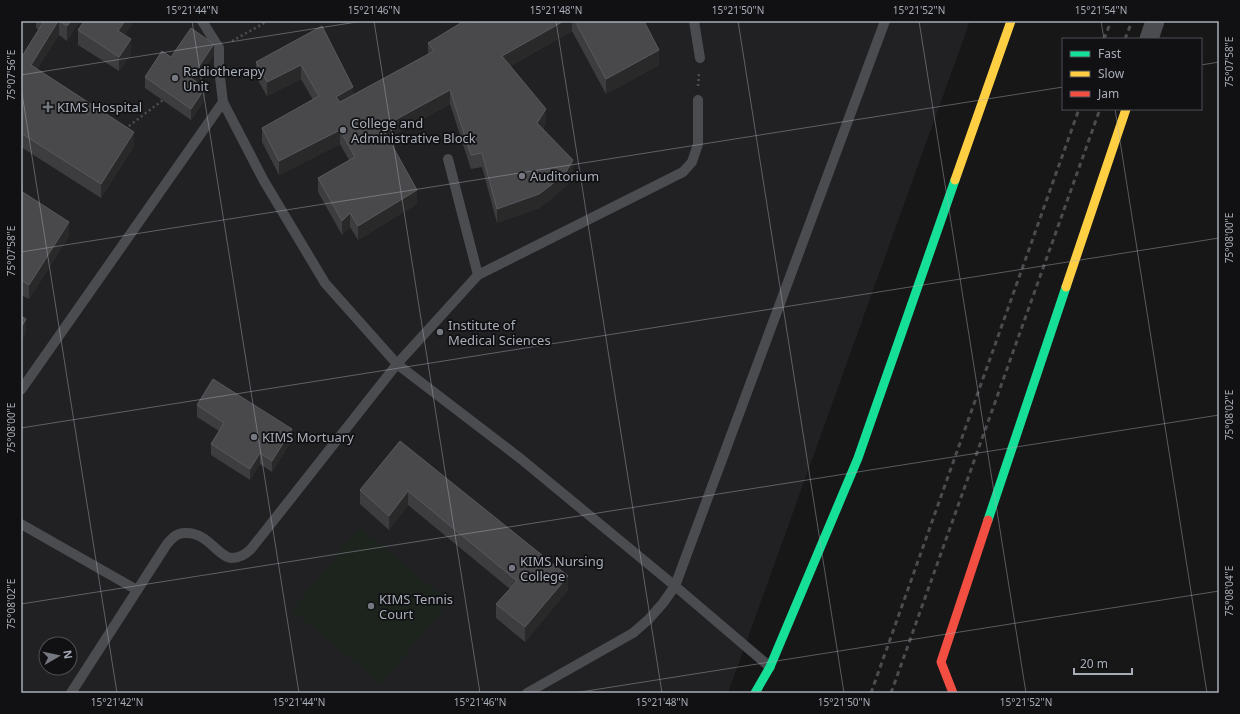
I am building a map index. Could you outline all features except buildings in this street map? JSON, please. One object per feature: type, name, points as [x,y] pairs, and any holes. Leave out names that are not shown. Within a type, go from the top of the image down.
[{"type":"street","points":[[755,693],[770,667],[858,458],[1011,21]]},
{"type":"street","points":[[1149,38],[1155,21]]},
{"type":"street","points":[[953,693],[941,662],[1126,110]]},
{"type":"lane","points":[[202,21],[219,48],[219,69],[223,102],[264,180],[325,283],[397,364],[521,458],[770,667]]},
{"type":"lane","points":[[694,21],[700,58]]},
{"type":"lane","points":[[527,693],[633,633],[649,619],[675,586],[885,21]]},
{"type":"lane","points":[[71,693],[172,537],[182,532],[201,535],[224,555],[231,558],[244,555],[251,549],[397,364],[478,275],[683,172],[692,162],[698,144],[698,100]]},
{"type":"lane","points":[[21,390],[223,102]]},
{"type":"lane","points":[[448,159],[478,275]]},
{"type":"lane","points":[[21,524],[137,590]]},
{"type":"path","points":[[219,48],[268,21]]},
{"type":"path","points":[[698,100],[700,58]]},
{"type":"path","points":[[123,130],[163,100]]},
{"type":"shaded area","name":"Institute of Medical Sciences","points":[[21,21],[970,21],[728,693],[21,693]]},
{"type":"shaded area","name":"KIMS Tennis Court","points":[[360,527],[449,602],[381,684],[292,610]]},
{"type":"railway","points":[[1104,38],[1111,21]]},
{"type":"railway","points":[[1125,38],[1132,21]]},
{"type":"railway","points":[[871,693],[1079,110]]},
{"type":"railway","points":[[891,693],[1100,110]]},
{"type":"traffic: fast","points":[[755,693],[770,667],[858,458],[955,180]]},
{"type":"traffic: fast","points":[[988,520],[1066,287]]},
{"type":"traffic: slow","points":[[955,180],[1011,21]]},
{"type":"traffic: slow","points":[[1066,287],[1126,110]]},
{"type":"traffic: jam","points":[[953,693],[941,662],[988,520]]},
{"type":"place","name":"Radiotherapy Unit","points":[[175,78]]},
{"type":"place","name":"KIMS Hospital","points":[[48,107]]},
{"type":"place","name":"College and Administrative Block","points":[[343,130]]},
{"type":"place","name":"Auditorium","points":[[522,176]]},
{"type":"place","name":"Institute of Medical Sciences","points":[[440,332]]},
{"type":"place","name":"KIMS Mortuary","points":[[254,437]]},
{"type":"place","name":"KIMS Nursing College","points":[[512,568]]},
{"type":"place","name":"KIMS Tennis Court","points":[[371,606]]}]
